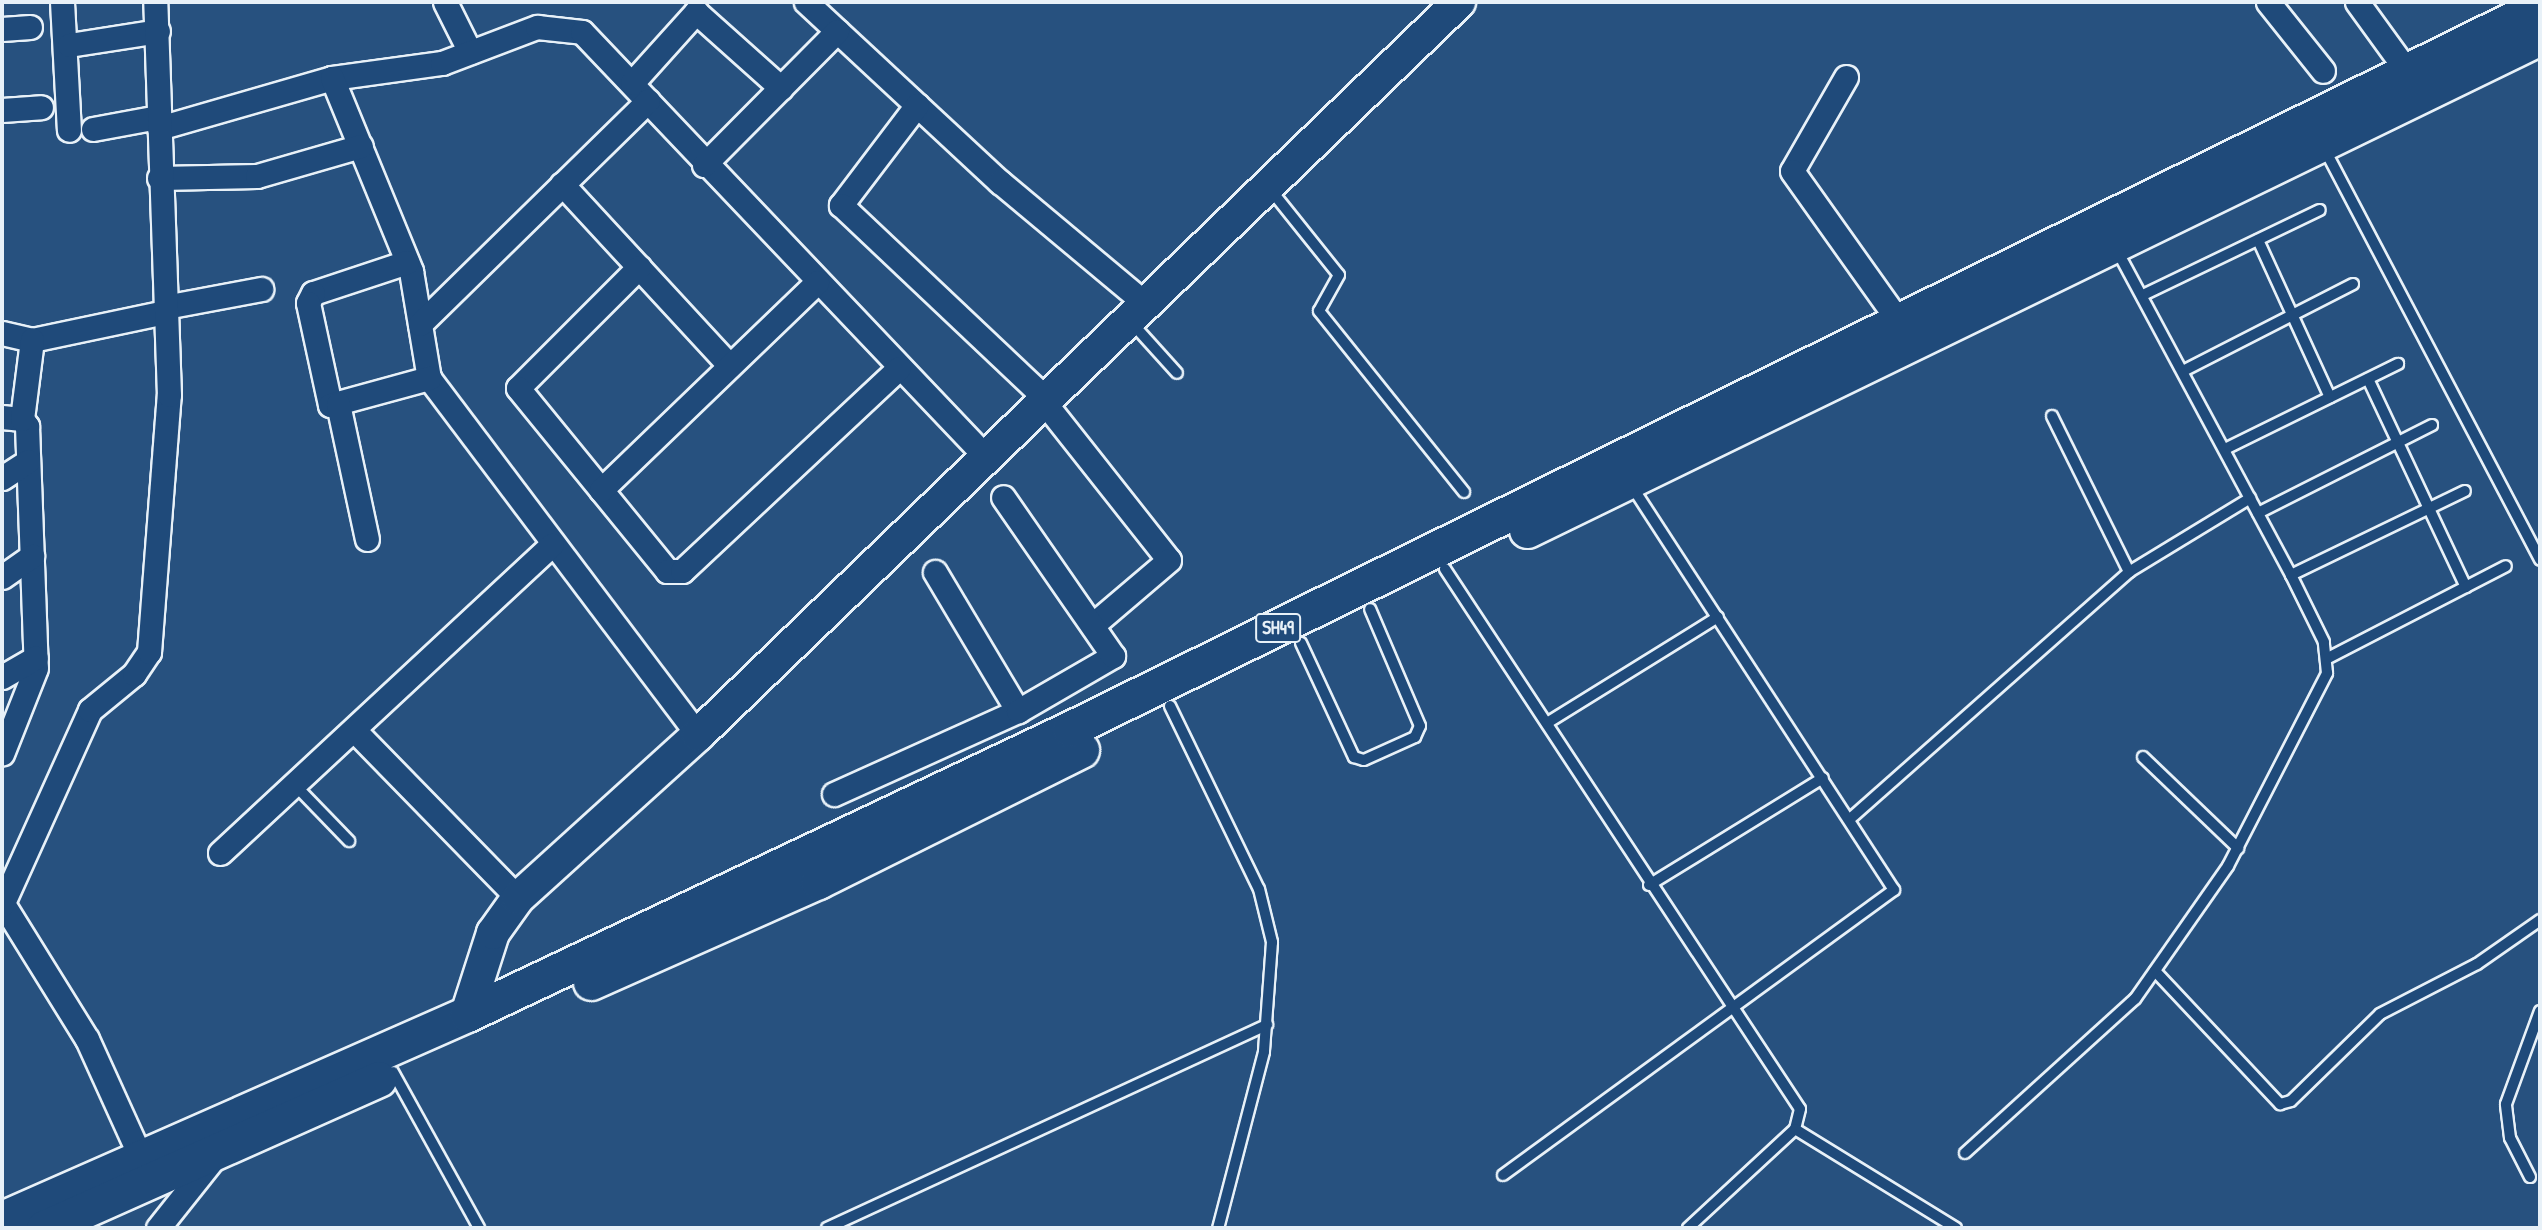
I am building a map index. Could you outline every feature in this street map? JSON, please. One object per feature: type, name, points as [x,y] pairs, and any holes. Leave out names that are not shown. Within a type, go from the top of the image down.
[{"type":"main road","name":"SH49","points":[[55,1219],[141,1158],[467,1014],[945,789],[2540,6]]},
{"type":"main road","name":"SH49","points":[[2,1219],[55,1219],[218,1153],[818,880],[1370,609],[1445,569],[1629,482],[2113,242],[2540,37]]},
{"type":"street","points":[[62,2],[69,45],[69,130]]},
{"type":"street","points":[[141,1158],[87,1039],[2,903],[90,710],[134,674],[149,652],[169,395],[159,178],[158,31],[155,2]]},
{"type":"street","points":[[445,2],[470,52]]},
{"type":"street","points":[[806,2],[1138,312]]},
{"type":"street","points":[[467,1014],[493,933],[517,898],[698,735],[1459,2]]},
{"type":"street","points":[[2269,2],[2323,71]]},
{"type":"street","points":[[2357,2],[2407,71]]},
{"type":"street","points":[[632,83],[696,12],[781,88]]},
{"type":"street","points":[[2,29],[30,27]]},
{"type":"street","points":[[93,129],[158,122],[332,78],[442,63],[537,27],[573,30],[590,38],[704,165],[986,458]]},
{"type":"street","points":[[69,45],[158,31]]},
{"type":"street","points":[[704,165],[837,31]]},
{"type":"street","points":[[1846,77],[1792,171],[1898,320]]},
{"type":"street","points":[[332,78],[408,262],[429,378],[552,545],[698,735]]},
{"type":"street","points":[[420,324],[648,101]]},
{"type":"street","points":[[917,105],[841,205],[1045,401],[1168,560],[1095,623]]},
{"type":"street","points":[[2,110],[41,107]]},
{"type":"street","points":[[159,178],[257,176],[361,146]]},
{"type":"street","points":[[562,184],[729,365]]},
{"type":"street","points":[[408,262],[309,297],[328,402],[338,404],[429,378]]},
{"type":"street","points":[[639,267],[518,388],[667,571],[682,571],[900,368]]},
{"type":"street","points":[[601,490],[817,282]]},
{"type":"street","points":[[2,333],[32,340],[261,289]]},
{"type":"street","points":[[2,754],[34,681],[36,657],[28,461],[12,418],[32,340]]},
{"type":"street","points":[[338,404],[368,539]]},
{"type":"street","points":[[2,478],[28,461]]},
{"type":"street","points":[[834,794],[1018,711],[1111,660],[1112,651],[1095,623],[1003,497]]},
{"type":"street","points":[[220,853],[355,731],[552,545]]},
{"type":"street","points":[[2,577],[32,556]]},
{"type":"street","points":[[935,572],[1018,711]]},
{"type":"street","points":[[2,677],[36,657]]},
{"type":"street","points":[[355,731],[517,898]]},
{"type":"street","points":[[923,755],[945,789]]},
{"type":"street","points":[[158,1228],[218,1153]]},
{"type":"lane","points":[[2322,142],[2540,560]]},
{"type":"lane","points":[[1268,186],[1339,275],[1319,311],[1464,492]]},
{"type":"lane","points":[[2143,295],[2320,210]]},
{"type":"lane","points":[[2258,240],[2330,397]]},
{"type":"lane","points":[[1965,1153],[2125,1011],[2155,971],[2238,848],[2321,689],[2328,658],[2291,575],[2113,242]]},
{"type":"lane","points":[[2183,370],[2353,284]]},
{"type":"lane","points":[[1138,312],[1177,373]]},
{"type":"lane","points":[[2224,449],[2398,364]]},
{"type":"lane","points":[[2368,379],[2466,587]]},
{"type":"lane","points":[[2052,416],[2129,572]]},
{"type":"lane","points":[[2258,513],[2432,425]]},
{"type":"lane","points":[[1503,1175],[1890,898],[1891,880],[1629,482]]},
{"type":"lane","points":[[2291,575],[2465,491]]},
{"type":"lane","points":[[1850,819],[2129,572],[2250,498]]},
{"type":"lane","points":[[2328,658],[2506,566]]},
{"type":"lane","points":[[1445,569],[1547,723],[1731,1013],[1800,1109],[1795,1129],[1688,1228]]},
{"type":"lane","points":[[1301,643],[1354,757],[1364,760],[1415,737],[1420,726],[1370,609]]},
{"type":"lane","points":[[1547,723],[1718,617]]},
{"type":"lane","points":[[1170,706],[1269,915],[1274,971],[1267,1025],[1246,1136],[1218,1228]]},
{"type":"lane","points":[[2143,757],[2238,848]]},
{"type":"lane","points":[[1649,885],[1823,778]]},
{"type":"lane","points":[[295,785],[349,841]]},
{"type":"lane","points":[[2155,971],[2280,1104],[2291,1101],[2380,1014],[2477,964],[2540,920]]},
{"type":"lane","points":[[2530,1177],[2510,1138],[2506,1104],[2540,1011]]},
{"type":"lane","points":[[835,1226],[1267,1025]]},
{"type":"lane","points":[[393,1072],[479,1228]]},
{"type":"lane","points":[[1795,1129],[1956,1228]]}]
